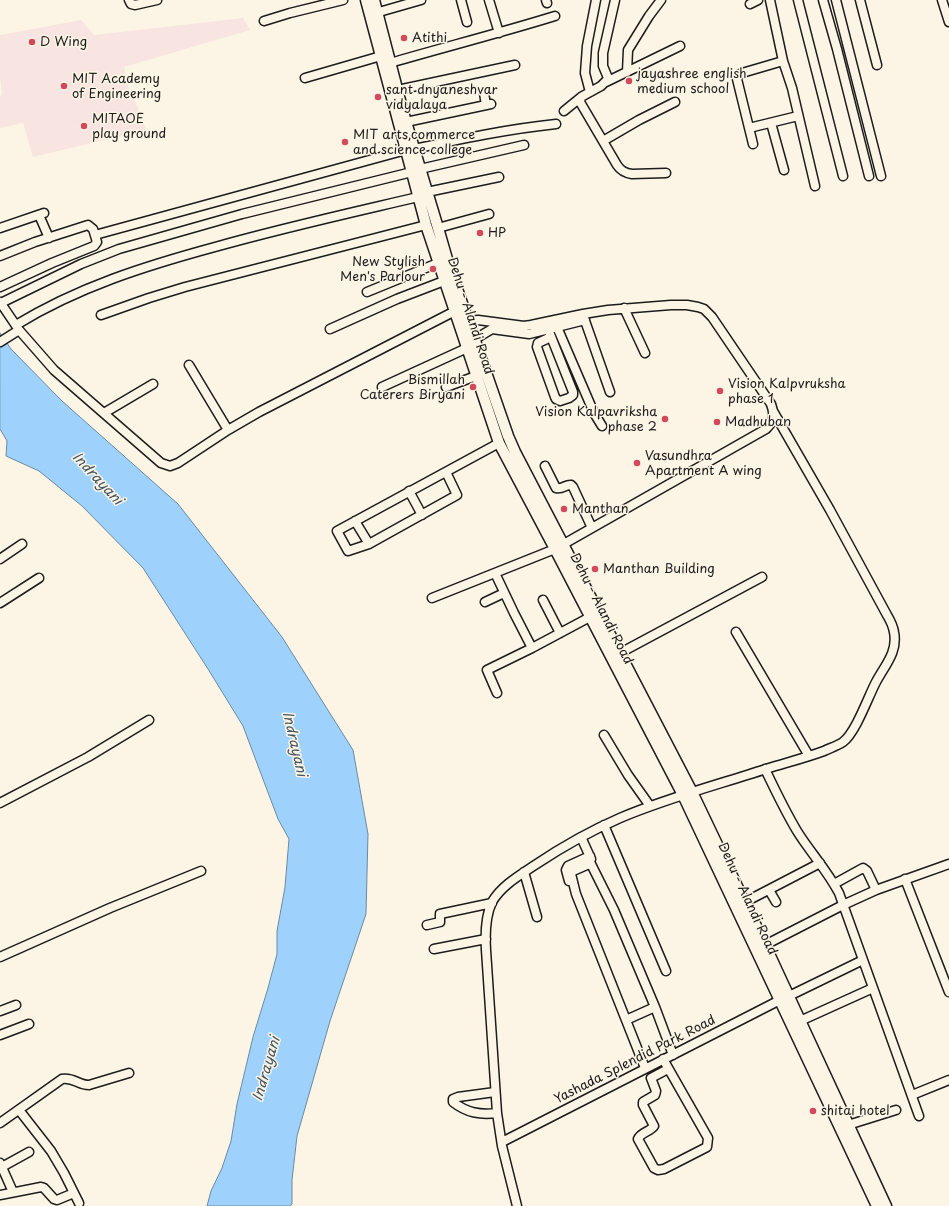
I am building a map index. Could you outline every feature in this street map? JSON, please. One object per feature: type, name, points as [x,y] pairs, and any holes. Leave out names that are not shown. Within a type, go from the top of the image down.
[{"type":"main road","name":"Dehu - Alandi Road","points":[[366,0],[373,13],[390,62],[394,91],[422,194],[426,225],[455,311],[475,339],[508,436],[560,547],[590,617],[688,794],[745,902],[761,947]]},
{"type":"main road","name":"Dehu - Alandi Road","points":[[374,0],[373,13],[381,56],[406,122],[410,149]]},
{"type":"main road","name":"Dehu - Alandi Road","points":[[422,194],[438,228],[450,266],[464,322],[467,348],[499,443],[620,653],[761,947],[837,1111],[848,1125],[886,1206]]},
{"type":"main road","name":"Dehu - Alandi Road","points":[[784,998],[800,1021],[876,1206]]},
{"type":"street","points":[[129,0],[131,4],[135,5],[157,0]]},
{"type":"street","points":[[264,21],[318,3],[343,0]]},
{"type":"street","points":[[373,13],[422,0]]},
{"type":"street","points":[[461,0],[467,22]]},
{"type":"street","points":[[489,0],[499,33]]},
{"type":"street","points":[[590,92],[585,73],[587,46],[596,0]]},
{"type":"street","points":[[606,82],[608,78],[604,66],[603,53],[614,0]]},
{"type":"street","points":[[627,72],[628,50],[649,16],[661,0]]},
{"type":"street","points":[[750,4],[758,0]]},
{"type":"street","points":[[770,0],[783,60],[792,88],[815,186]]},
{"type":"street","points":[[798,0],[844,176]]},
{"type":"street","points":[[823,0],[837,48],[869,176]]},
{"type":"street","points":[[836,0],[881,176]]},
{"type":"street","points":[[860,0],[877,65]]},
{"type":"street","points":[[942,0],[949,22]]},
{"type":"street","points":[[390,62],[499,33],[555,16]]},
{"type":"street","points":[[564,112],[581,97],[606,82],[680,46]]},
{"type":"street","points":[[305,78],[381,56]]},
{"type":"street","points":[[753,144],[736,79],[737,76],[783,60]]},
{"type":"street","points":[[394,91],[515,65]]},
{"type":"street","points":[[406,122],[489,104],[484,93]]},
{"type":"street","points":[[580,98],[580,102],[617,165],[625,172],[632,174],[666,172]]},
{"type":"street","points":[[603,141],[639,120],[675,102]]},
{"type":"street","points":[[749,128],[798,116]]},
{"type":"street","points":[[771,123],[784,170]]},
{"type":"street","points":[[95,235],[410,149],[482,134],[556,124]]},
{"type":"street","points":[[455,311],[259,412],[228,430],[178,463],[170,466],[161,463],[54,370],[16,330],[1,302],[81,264],[119,249],[242,214],[524,145]]},
{"type":"street","points":[[0,342],[39,311],[106,281],[142,268],[248,238],[422,194],[499,177]]},
{"type":"street","points":[[0,228],[42,214],[49,238]]},
{"type":"street","points":[[438,228],[489,214]]},
{"type":"street","points":[[0,256],[88,225],[93,229],[97,242],[94,246],[52,263],[0,287]]},
{"type":"street","points":[[101,315],[185,287],[426,225]]},
{"type":"street","points":[[367,292],[438,262]]},
{"type":"street","points":[[330,329],[397,299],[444,281]]},
{"type":"street","points":[[464,322],[491,321],[524,326],[584,317],[624,308],[687,305],[704,309],[712,317],[727,338],[770,404],[888,615],[894,631],[895,642],[891,658],[877,680],[851,734],[843,742],[766,770],[650,806],[604,825],[580,837],[524,872],[504,888],[492,903],[488,916],[486,938],[495,1092],[502,1142],[517,1206]]},
{"type":"street","points":[[624,308],[645,353]]},
{"type":"street","points":[[475,339],[492,329],[529,334],[557,327],[584,317]]},
{"type":"street","points":[[584,317],[610,392]]},
{"type":"street","points":[[557,327],[594,413],[602,426]]},
{"type":"street","points":[[548,329],[573,392],[572,396],[560,401],[558,401],[555,397],[537,347],[538,343],[551,338]]},
{"type":"street","points":[[382,387],[467,348]]},
{"type":"street","points":[[189,365],[228,430]]},
{"type":"street","points":[[446,387],[476,376]]},
{"type":"street","points":[[104,413],[153,384]]},
{"type":"street","points":[[432,598],[560,547],[766,429],[773,418],[773,411]]},
{"type":"street","points":[[446,472],[457,494],[369,544],[348,552],[337,531],[499,443]]},
{"type":"street","points":[[545,466],[556,488],[560,489],[568,485],[573,487],[592,528]]},
{"type":"street","points":[[409,491],[422,515]]},
{"type":"street","points":[[355,521],[369,544]]},
{"type":"street","points":[[0,560],[22,544]]},
{"type":"street","points":[[495,573],[532,648]]},
{"type":"street","points":[[620,653],[762,577]]},
{"type":"street","points":[[0,603],[39,578]]},
{"type":"street","points":[[485,602],[504,593]]},
{"type":"street","points":[[543,600],[560,633]]},
{"type":"street","points":[[497,693],[487,670],[590,617]]},
{"type":"street","points":[[736,632],[808,756]]},
{"type":"street","points":[[0,803],[88,757],[149,720]]},
{"type":"street","points":[[604,735],[628,775],[650,806]]},
{"type":"street","points":[[766,770],[780,801],[793,824],[834,884],[844,905],[919,1116]]},
{"type":"street","points":[[604,825],[666,971]]},
{"type":"street","points":[[576,894],[572,891],[566,870],[568,866],[590,858],[580,837]]},
{"type":"street","points":[[745,902],[820,863]]},
{"type":"street","points":[[645,1068],[576,894],[571,874],[573,871],[591,864],[614,910],[655,1007],[673,1055]]},
{"type":"street","points":[[761,947],[876,890],[949,864]]},
{"type":"street","points":[[834,884],[863,868],[867,871],[876,890]]},
{"type":"street","points":[[0,957],[110,908],[201,872]]},
{"type":"street","points":[[524,872],[537,917]]},
{"type":"street","points":[[905,879],[949,992]]},
{"type":"street","points":[[769,890],[776,902]]},
{"type":"street","points":[[428,925],[440,922],[440,914],[492,903]]},
{"type":"street","points":[[434,949],[486,938]]},
{"type":"street","name":"Yashada Splendid Park Road","points":[[502,1142],[645,1068],[863,960]]},
{"type":"street","points":[[800,1021],[873,988]]},
{"type":"street","points":[[0,1011],[16,1005]]},
{"type":"street","points":[[626,1020],[655,1007]]},
{"type":"street","points":[[0,1036],[29,1024]]},
{"type":"street","points":[[663,1059],[708,1138],[707,1146],[664,1169],[658,1170],[654,1168],[638,1138],[654,1126],[642,1105],[645,1100],[655,1095],[656,1091],[651,1078],[668,1069]]},
{"type":"street","points":[[0,1123],[62,1079],[73,1079],[82,1084],[89,1085],[129,1073]]},
{"type":"street","points":[[912,1095],[949,1080]]},
{"type":"street","points":[[495,1092],[460,1096],[453,1100],[453,1102],[469,1112],[478,1114],[497,1113]]},
{"type":"street","points":[[19,1110],[51,1151],[79,1203]]},
{"type":"street","points":[[848,1125],[896,1110]]},
{"type":"street","points":[[13,1192],[1,1166],[29,1152]]},
{"type":"street","points":[[0,1195],[41,1187],[47,1190],[51,1198],[57,1200],[74,1193]]},
{"type":"shaded area","name":"MIT Academy of Engineering","points":[[243,18],[250,30],[124,67],[130,95],[132,99],[134,99],[146,130],[33,157],[23,123],[0,128],[0,96],[2,95],[0,77],[0,35],[81,20],[94,35]]},
{"type":"water","name":"Indrayani","points":[[0,333],[11,349],[62,401],[178,504],[282,637],[353,750],[368,834],[366,914],[330,1021],[297,1136],[292,1180],[292,1204],[290,1206],[207,1206],[211,1191],[222,1168],[231,1141],[237,1104],[253,1037],[277,954],[277,931],[285,887],[289,839],[278,819],[243,726],[143,568],[82,506],[39,471],[6,456],[7,441],[0,429]]},
{"type":"place","name":"Atithi","points":[[404,38]]},
{"type":"place","name":"D Wing","points":[[32,42]]},
{"type":"place","name":"jayashree english medium school","points":[[629,81]]},
{"type":"place","name":"MIT Academy of Engineering","points":[[64,86]]},
{"type":"place","name":"sant dnyaneshvar vidyalaya","points":[[378,97]]},
{"type":"place","name":"MITAOE play ground","points":[[84,126]]},
{"type":"place","name":"MIT arts,commerce and science college","points":[[345,142]]},
{"type":"place","name":"HP","points":[[480,233]]},
{"type":"place","name":"New Stylish Men's Parlour","points":[[433,269]]},
{"type":"place","name":"Bismillah Caterers Biryani","points":[[473,387]]},
{"type":"place","name":"Vision Kalpvruksha phase 1","points":[[720,391]]},
{"type":"place","name":"Vision Kalpavriksha phase 2","points":[[665,419]]},
{"type":"place","name":"Madhuban","points":[[717,422]]},
{"type":"place","name":"Vasundhra Apartment A wing","points":[[637,463]]},
{"type":"place","name":"Manthan","points":[[564,509]]},
{"type":"place","name":"Manthan Building","points":[[595,569]]},
{"type":"place","name":"shitai hotel","points":[[813,1111]]}]
